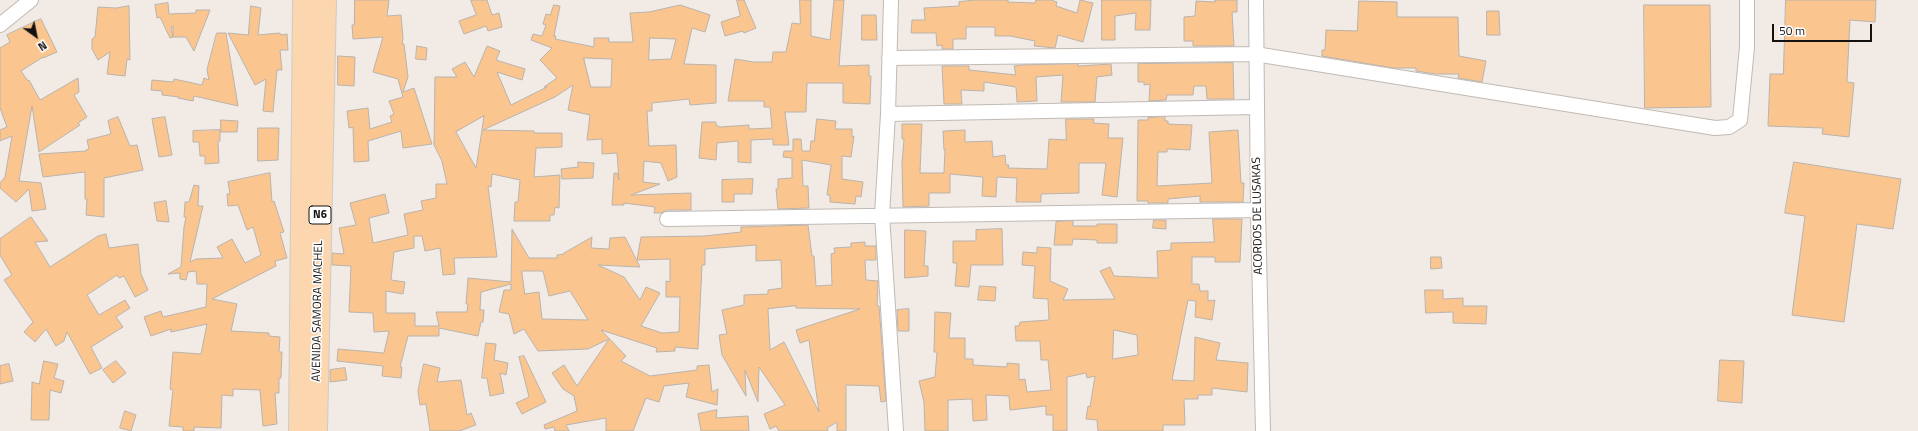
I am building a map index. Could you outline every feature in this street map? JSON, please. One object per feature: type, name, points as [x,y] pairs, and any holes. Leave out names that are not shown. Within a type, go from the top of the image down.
[{"type":"highway","name":"AVENIDA SAMORA MACHEL","points":[[300,431],[304,0]]},
{"type":"highway","name":"AVENIDA SAMORA MACHEL","points":[[316,431],[325,0]]},
{"type":"street","points":[[0,25],[31,0]]},
{"type":"street","points":[[891,0],[888,114],[882,215],[896,431]]},
{"type":"street","name":"ACORDOS DE LUSAKAS","points":[[1256,0],[1255,54],[1263,431]]},
{"type":"street","points":[[890,58],[1255,54],[1708,127],[1729,127],[1740,120],[1747,47],[1747,0]]},
{"type":"street","points":[[888,114],[1256,107]]},
{"type":"street","points":[[667,219],[1258,210]]},
{"type":"building","points":[[355,0],[389,0],[387,16],[401,15],[403,38],[402,44],[404,44],[408,77],[403,92],[414,88],[432,144],[403,148],[401,131],[368,141],[369,161],[354,162],[353,127],[349,128],[347,111],[368,108],[370,129],[392,122],[390,116],[394,114],[389,101],[403,97],[398,79],[373,72],[383,37],[353,39],[352,25],[354,25]]},
{"type":"building","points":[[471,0],[487,0],[492,15],[499,13],[502,27],[488,31],[486,26],[464,34],[459,21],[476,15]]},
{"type":"building","points":[[737,0],[744,0],[756,28],[744,33],[743,31],[725,36],[721,22],[740,16]]},
{"type":"building","points":[[800,0],[811,0],[811,36],[830,40],[834,0],[844,0],[839,66],[869,65],[869,76],[871,76],[870,104],[843,103],[843,83],[807,83],[806,112],[785,112],[789,145],[773,145],[773,139],[751,140],[751,163],[738,162],[738,141],[717,143],[716,160],[699,158],[702,122],[716,122],[716,125],[720,127],[749,125],[749,129],[772,128],[770,107],[764,107],[764,101],[728,101],[735,59],[754,62],[772,62],[773,52],[786,52],[792,23],[800,24]]},
{"type":"building","points":[[976,0],[1008,0],[1008,2],[1035,3],[1036,0],[1051,0],[1057,2],[1056,6],[1077,13],[1080,0],[1093,3],[1083,42],[1058,35],[1055,48],[1034,46],[1035,41],[1010,36],[995,36],[995,27],[966,27],[966,39],[953,39],[953,49],[942,49],[942,45],[937,46],[936,33],[911,33],[912,20],[925,20],[924,8],[959,6],[959,2]]},
{"type":"building","points":[[1102,0],[1151,0],[1150,30],[1135,30],[1136,13],[1115,16],[1115,40],[1102,40]]},
{"type":"building","points":[[1215,0],[1237,0],[1237,12],[1232,12],[1234,46],[1193,46],[1193,41],[1184,41],[1184,17],[1195,16],[1196,1],[1215,2]]},
{"type":"building","points":[[1786,0],[1876,0],[1875,22],[1850,20],[1847,82],[1854,83],[1849,137],[1822,134],[1823,128],[1768,126],[1770,74],[1783,74]]},
{"type":"building","points":[[1359,1],[1397,2],[1397,17],[1458,17],[1459,56],[1486,61],[1482,82],[1458,78],[1459,74],[1436,74],[1416,71],[1416,68],[1393,68],[1322,56],[1322,50],[1325,50],[1326,30],[1357,31]]},
{"type":"building","points":[[168,3],[169,14],[196,13],[196,10],[210,10],[194,51],[186,37],[170,38],[160,17],[157,18],[155,5]],"holes":[[[173,26],[173,37],[171,27]]]},
{"type":"building","points":[[554,5],[560,6],[554,36],[556,36],[555,39],[594,47],[594,38],[609,38],[609,42],[633,42],[630,13],[649,12],[680,5],[710,15],[705,32],[692,28],[684,64],[716,65],[716,103],[690,105],[689,99],[652,103],[652,111],[647,111],[649,146],[676,145],[677,177],[668,181],[661,163],[644,161],[643,182],[660,184],[631,195],[691,193],[691,210],[667,210],[661,213],[654,213],[655,207],[624,203],[624,205],[612,205],[614,173],[617,173],[619,180],[617,153],[602,154],[602,139],[587,140],[590,115],[568,110],[573,85],[555,97],[483,130],[562,133],[562,147],[536,148],[534,177],[560,175],[559,208],[555,207],[554,215],[550,215],[550,221],[514,221],[515,202],[518,202],[520,180],[492,174],[491,187],[488,186],[497,257],[454,258],[455,274],[443,275],[440,248],[425,251],[422,236],[414,236],[414,248],[394,252],[391,280],[405,282],[403,294],[386,291],[386,313],[415,313],[415,326],[439,326],[436,312],[467,312],[468,304],[466,304],[468,278],[511,282],[512,229],[529,258],[557,258],[557,255],[564,254],[592,237],[591,248],[609,249],[610,238],[625,237],[640,267],[598,265],[624,277],[640,300],[646,287],[660,293],[641,326],[662,333],[679,332],[680,297],[666,297],[666,281],[670,282],[670,259],[637,260],[641,237],[704,236],[741,232],[741,227],[808,225],[812,256],[814,256],[816,286],[832,285],[831,254],[835,253],[834,248],[851,247],[851,243],[865,242],[865,246],[876,246],[876,260],[865,260],[866,280],[878,281],[877,306],[879,306],[886,401],[881,402],[879,386],[846,385],[846,431],[837,431],[837,422],[827,428],[828,431],[779,431],[776,426],[770,429],[764,414],[785,405],[759,367],[758,402],[745,370],[746,396],[722,355],[719,335],[727,334],[722,310],[744,305],[744,295],[768,294],[768,290],[782,288],[781,260],[756,261],[756,245],[705,249],[705,265],[702,265],[698,349],[675,347],[675,351],[656,352],[657,348],[601,330],[626,356],[621,361],[650,376],[697,370],[697,366],[709,365],[712,392],[718,389],[717,405],[686,397],[689,383],[664,386],[659,402],[646,398],[633,431],[606,431],[606,418],[566,425],[569,431],[555,431],[554,427],[545,429],[544,425],[577,411],[574,396],[563,389],[552,373],[564,365],[577,386],[609,339],[588,349],[538,351],[524,329],[514,334],[509,314],[499,312],[504,290],[511,290],[511,284],[481,292],[480,310],[484,310],[483,322],[481,322],[478,336],[439,328],[439,336],[408,336],[400,367],[402,367],[401,378],[382,376],[383,366],[337,361],[338,349],[384,353],[389,331],[374,332],[373,313],[349,312],[351,266],[332,265],[332,253],[344,254],[339,228],[356,225],[350,203],[385,194],[389,213],[369,218],[373,243],[408,235],[404,214],[423,210],[421,201],[436,198],[436,184],[447,184],[442,161],[434,145],[435,77],[457,77],[452,69],[465,62],[474,77],[487,46],[500,51],[496,60],[525,69],[522,80],[497,72],[511,105],[547,87],[544,87],[557,78],[540,60],[552,48],[531,40],[533,34],[542,36],[546,25],[543,24],[546,14],[550,15]],"holes":[[[650,38],[676,39],[671,59],[649,60]],[[584,58],[612,59],[611,87],[591,87]],[[484,116],[476,168],[456,132]],[[522,271],[543,271],[549,296],[570,291],[588,320],[542,319],[539,292],[525,294]],[[796,306],[796,308],[860,309],[796,330],[800,343],[809,340],[819,412],[784,342],[770,350],[768,309]]]},
{"type":"building","points":[[1644,5],[1710,5],[1711,107],[1645,108]]},
{"type":"building","points":[[129,6],[130,60],[127,59],[125,76],[107,74],[110,52],[98,60],[92,49],[92,39],[95,37],[98,7],[116,8]]},
{"type":"building","points":[[251,6],[261,8],[258,35],[280,33],[281,35],[287,34],[288,50],[280,50],[282,70],[277,70],[273,112],[263,111],[266,79],[255,85],[228,33],[248,35]]},
{"type":"building","points":[[1487,11],[1499,11],[1500,35],[1487,35]]},
{"type":"building","points":[[862,15],[876,15],[877,40],[862,40]]},
{"type":"building","points":[[41,19],[57,52],[43,57],[21,71],[28,81],[29,80],[40,100],[78,78],[79,92],[74,95],[87,117],[78,123],[80,125],[39,152],[32,106],[19,181],[41,183],[46,209],[32,211],[29,189],[16,202],[0,188],[0,183],[5,177],[12,136],[0,141],[0,130],[7,127],[0,108],[0,48],[10,42],[7,35]]},
{"type":"building","points":[[217,33],[226,33],[238,106],[194,96],[193,101],[178,98],[179,97],[162,95],[162,91],[151,90],[152,80],[173,82],[174,79],[202,85],[204,78],[209,80],[207,70]]},
{"type":"building","points":[[417,46],[427,48],[426,60],[416,59]]},
{"type":"building","points":[[338,56],[355,57],[354,86],[338,85]]},
{"type":"building","points":[[1233,63],[1234,99],[1207,99],[1206,86],[1194,86],[1193,95],[1167,95],[1166,100],[1149,101],[1150,84],[1144,85],[1144,82],[1138,82],[1138,64]]},
{"type":"building","points":[[1078,64],[1078,66],[1111,64],[1112,75],[1097,77],[1095,102],[1061,102],[1063,75],[1036,77],[1037,101],[1017,102],[1016,87],[984,82],[984,91],[961,90],[962,104],[944,104],[942,66],[969,66],[969,70],[1016,75],[1014,66]]},
{"type":"building","points":[[118,117],[130,146],[137,145],[143,170],[104,178],[104,217],[86,215],[87,199],[85,199],[85,172],[43,177],[39,154],[86,151],[89,149],[87,140],[111,134],[108,121]]},
{"type":"building","points":[[165,117],[172,155],[159,157],[152,119]]},
{"type":"building","points":[[1165,117],[1165,121],[1168,121],[1168,124],[1192,125],[1190,150],[1167,149],[1167,152],[1158,152],[1157,186],[1212,183],[1209,132],[1238,130],[1241,183],[1244,183],[1243,202],[1200,202],[1200,196],[1168,199],[1168,203],[1148,203],[1148,201],[1137,201],[1138,120]]},
{"type":"building","points":[[817,119],[836,121],[835,129],[852,129],[852,137],[854,136],[851,157],[842,156],[842,179],[863,182],[861,197],[856,196],[855,204],[830,202],[830,195],[827,195],[831,165],[802,160],[803,186],[808,186],[809,208],[778,209],[776,189],[778,189],[778,179],[792,178],[792,158],[783,157],[784,151],[793,151],[793,139],[801,139],[802,151],[810,151],[811,141],[814,141]]},
{"type":"building","points":[[1066,119],[1094,119],[1093,123],[1109,124],[1108,138],[1123,138],[1117,197],[1102,195],[1106,163],[1079,163],[1079,193],[1041,194],[1041,202],[1016,202],[1017,178],[997,177],[996,197],[982,196],[983,177],[950,174],[950,193],[929,193],[929,206],[903,207],[902,164],[904,139],[902,139],[902,124],[922,124],[920,173],[944,173],[945,149],[944,150],[943,131],[965,130],[965,142],[992,141],[993,157],[1005,155],[1006,165],[1009,165],[1008,168],[1047,169],[1049,139],[1066,140]]},
{"type":"building","points":[[221,120],[238,121],[237,132],[221,132]]},
{"type":"building","points":[[258,128],[279,128],[278,160],[258,161]]},
{"type":"building","points":[[220,130],[220,141],[218,141],[219,163],[205,164],[205,156],[200,156],[199,142],[193,142],[193,131]]},
{"type":"building","points":[[578,162],[594,163],[593,178],[562,179],[561,169],[578,167]]},
{"type":"building","points":[[1794,162],[1901,179],[1893,229],[1857,224],[1844,322],[1792,315],[1805,216],[1785,213]]},
{"type":"building","points":[[270,173],[272,202],[274,201],[284,232],[280,233],[287,258],[275,261],[276,266],[212,299],[237,304],[231,331],[269,333],[269,336],[280,337],[279,352],[282,352],[281,378],[279,378],[279,393],[275,393],[277,424],[263,426],[260,390],[233,389],[233,396],[222,395],[221,428],[194,427],[194,431],[183,431],[183,427],[169,426],[173,390],[170,389],[173,352],[201,354],[207,324],[171,332],[171,329],[151,336],[144,317],[161,311],[163,317],[206,307],[207,284],[197,284],[196,271],[188,272],[186,280],[180,279],[180,273],[168,274],[181,267],[186,217],[184,217],[185,202],[189,202],[194,185],[199,186],[198,206],[203,206],[190,262],[196,259],[223,258],[217,247],[232,239],[245,263],[261,255],[253,227],[247,230],[238,205],[228,206],[227,194],[230,194],[228,182]]},
{"type":"building","points":[[753,179],[752,194],[734,194],[734,202],[722,202],[722,180]]},
{"type":"building","points":[[166,201],[169,222],[157,221],[154,203]]},
{"type":"building","points":[[31,217],[48,241],[35,242],[50,267],[98,236],[106,234],[109,248],[138,244],[141,274],[148,290],[135,297],[124,276],[119,278],[117,275],[87,295],[99,315],[125,300],[130,308],[116,317],[123,327],[91,347],[102,368],[90,374],[67,332],[64,341],[56,346],[46,329],[35,342],[24,332],[33,322],[4,280],[12,275],[0,255],[0,239]]},
{"type":"building","points":[[1213,219],[1242,219],[1240,262],[1215,262],[1215,257],[1192,257],[1192,284],[1199,284],[1200,291],[1208,291],[1208,301],[1215,300],[1212,320],[1195,317],[1196,301],[1188,300],[1172,380],[1194,381],[1195,337],[1220,343],[1216,360],[1248,363],[1247,392],[1212,388],[1212,395],[1198,395],[1198,399],[1184,399],[1185,425],[1163,425],[1163,431],[1098,431],[1097,420],[1086,419],[1088,406],[1090,407],[1095,376],[1087,378],[1086,373],[1067,377],[1067,431],[1053,431],[1053,415],[1046,415],[1046,406],[1010,410],[1009,396],[986,395],[987,420],[973,421],[972,399],[948,400],[948,431],[925,431],[924,402],[919,381],[935,377],[937,352],[934,352],[935,312],[951,313],[949,338],[965,338],[965,359],[973,359],[973,365],[1007,367],[1007,363],[1019,364],[1019,380],[1025,379],[1027,392],[1051,390],[1048,360],[1041,360],[1040,341],[1016,341],[1015,326],[1019,326],[1020,322],[1049,320],[1048,299],[1033,298],[1035,266],[1022,265],[1023,252],[1037,253],[1037,247],[1051,248],[1050,281],[1068,289],[1063,300],[1115,299],[1100,271],[1110,267],[1114,276],[1158,278],[1157,251],[1171,250],[1171,243],[1214,242]],"holes":[[[1114,330],[1137,335],[1138,355],[1113,359]]]},
{"type":"building","points":[[1154,220],[1166,220],[1166,229],[1153,228]]},
{"type":"building","points":[[1073,221],[1073,226],[1117,224],[1117,243],[1097,243],[1097,240],[1073,239],[1072,245],[1054,245],[1056,222]]},
{"type":"building","points":[[1002,229],[1003,265],[971,265],[969,287],[955,286],[957,263],[953,263],[953,241],[976,241],[976,230]]},
{"type":"building","points":[[905,230],[926,231],[924,266],[928,266],[928,276],[905,278]]},
{"type":"building","points":[[1431,257],[1441,257],[1442,268],[1431,269]]},
{"type":"building","points":[[980,286],[996,287],[995,301],[978,300]]},
{"type":"building","points":[[1425,290],[1443,290],[1443,299],[1463,298],[1463,306],[1487,306],[1486,324],[1453,323],[1453,312],[1426,313]]},
{"type":"building","points":[[909,309],[909,331],[898,331],[897,310]]},
{"type":"building","points":[[486,343],[496,344],[494,360],[508,363],[506,375],[500,373],[504,393],[490,396],[487,378],[482,378]]},
{"type":"building","points":[[524,356],[546,402],[522,414],[516,403],[529,397],[519,357]]},
{"type":"building","points":[[1720,360],[1744,361],[1742,403],[1718,401]]},
{"type":"building","points":[[44,361],[58,364],[54,378],[64,381],[61,393],[50,390],[49,420],[31,420],[32,382],[39,384]]},
{"type":"building","points":[[116,361],[126,373],[113,383],[103,370]]},
{"type":"building","points":[[9,364],[13,381],[0,384],[0,366]]},
{"type":"building","points":[[424,364],[440,368],[437,382],[461,380],[467,415],[471,413],[476,425],[459,431],[430,431],[426,404],[420,405],[418,391]]},
{"type":"building","points":[[345,368],[347,380],[330,382],[330,370]]},
{"type":"building","points":[[717,410],[716,418],[748,416],[749,431],[701,431],[698,414]]},
{"type":"building","points":[[125,411],[136,415],[131,431],[120,428]]}]
